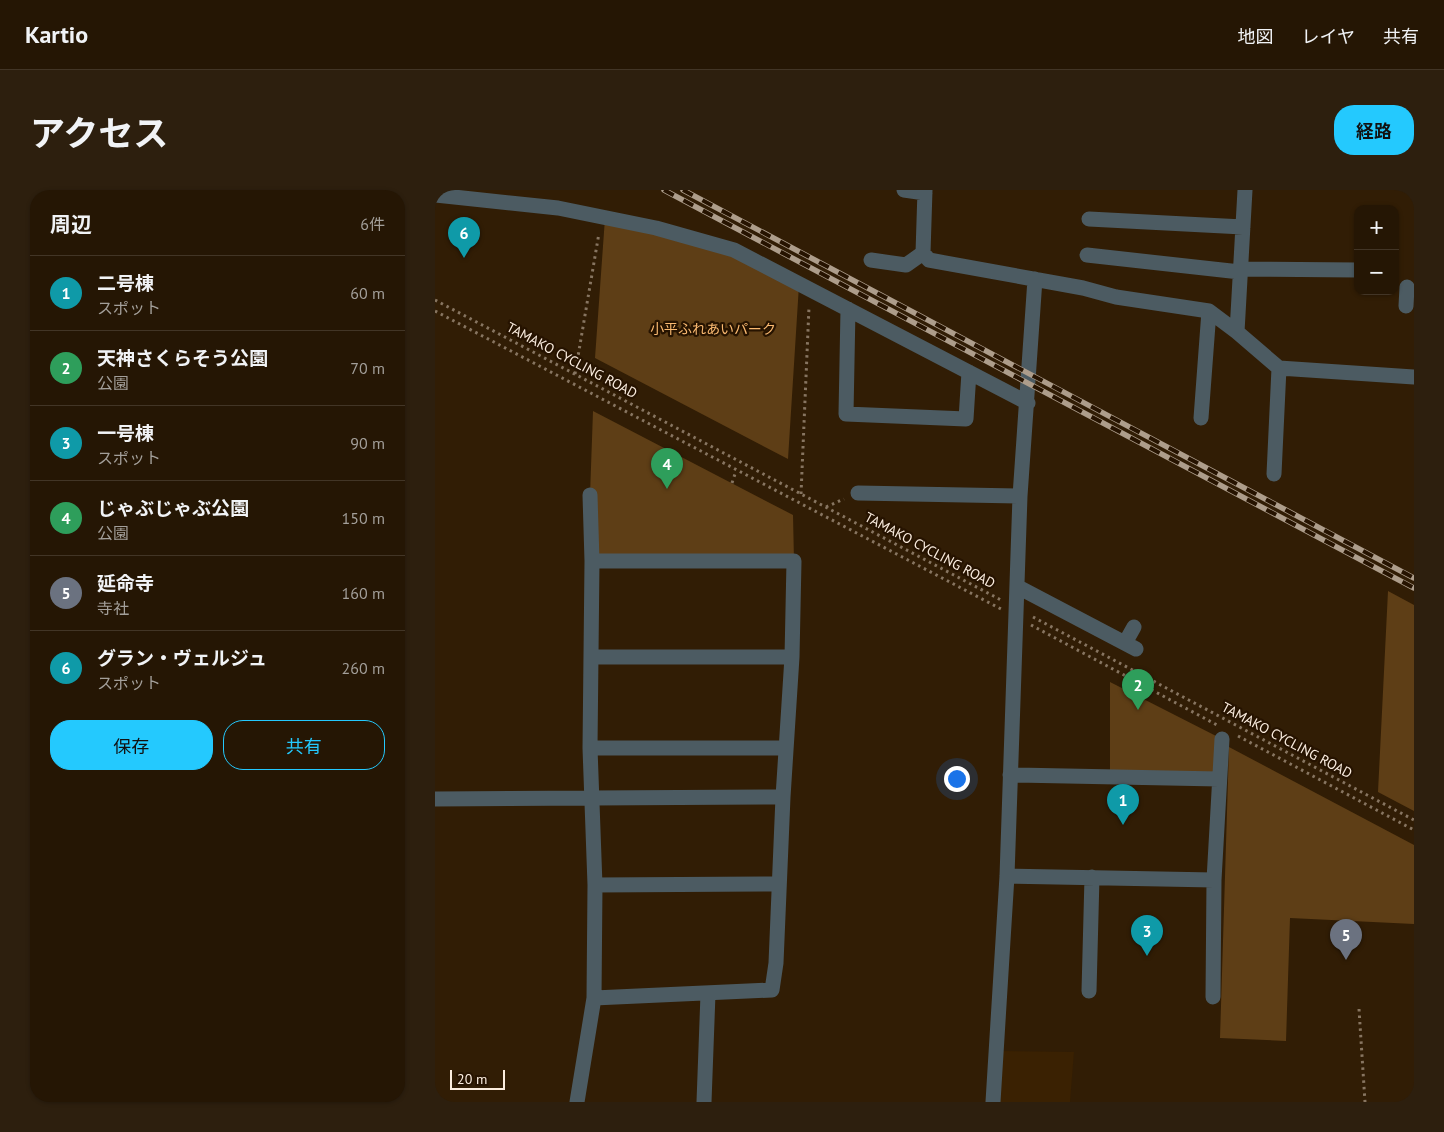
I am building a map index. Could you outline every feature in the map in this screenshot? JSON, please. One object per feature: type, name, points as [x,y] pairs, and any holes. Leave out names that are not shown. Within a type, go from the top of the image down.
[{"type":"street","points":[[515,204],[523,190]]},
{"type":"street","points":[[904,190],[925,191],[923,253],[929,260],[1083,288],[1116,297],[1209,311],[1279,368],[1414,377]]},
{"type":"street","points":[[1237,332],[1245,190]]},
{"type":"street","points":[[435,195],[558,208],[656,228],[734,250],[1028,402]]},
{"type":"street","points":[[1089,219],[1243,227]]},
{"type":"street","points":[[871,260],[906,265],[923,253]]},
{"type":"street","points":[[1087,255],[1240,271],[1354,265]]},
{"type":"street","points":[[993,1102],[1007,876],[1020,496],[1035,279]]},
{"type":"street","points":[[1405,287],[1406,306]]},
{"type":"street","points":[[848,309],[846,414],[965,419],[969,372]]},
{"type":"street","points":[[1201,418],[1209,311]]},
{"type":"street","points":[[1274,474],[1279,368]]},
{"type":"street","points":[[858,493],[1020,496]]},
{"type":"street","points":[[577,1102],[594,998],[595,885],[590,748],[592,561],[590,495]]},
{"type":"street","points":[[592,561],[794,560],[793,657],[772,990],[594,998]]},
{"type":"street","points":[[1018,587],[1131,646],[1134,627]]},
{"type":"street","points":[[591,657],[793,657]]},
{"type":"street","points":[[1213,997],[1214,880],[1219,779],[1225,733]]},
{"type":"street","points":[[590,748],[787,748]]},
{"type":"street","points":[[1010,775],[1219,779]]},
{"type":"street","points":[[435,799],[783,797]]},
{"type":"street","points":[[1007,876],[1214,880]]},
{"type":"street","points":[[1089,990],[1092,877]]},
{"type":"street","points":[[595,885],[779,884]]},
{"type":"street","points":[[704,1102],[708,994]]},
{"type":"path","points":[[575,374],[602,217]]},
{"type":"path","points":[[801,494],[810,289]]},
{"type":"path","name":"TAMAKO CYCLING ROAD","points":[[435,300],[801,494],[1017,613],[1414,820]]},
{"type":"path","points":[[435,311],[736,471],[1017,613],[1225,733],[1414,830]]},
{"type":"path","points":[[732,483],[736,471]]},
{"type":"path","points":[[1359,1009],[1365,1102]]},
{"type":"shaded area","points":[[1002,1051],[1074,1052],[1070,1102],[1000,1102]]},
{"type":"green space","name":"小平ふれあいパーク","points":[[605,218],[734,250],[799,285],[788,459],[595,358]]},
{"type":"green space","points":[[593,411],[793,515],[794,561],[592,561],[590,495]]},
{"type":"green space","points":[[1388,591],[1414,605],[1414,811],[1378,792]]},
{"type":"green space","points":[[1110,682],[1222,739],[1219,779],[1110,778]]},
{"type":"green space","points":[[1229,747],[1414,845],[1414,924],[1290,918],[1286,1041],[1220,1038]]},
{"type":"railway","points":[[664,190],[1414,588]]},
{"type":"railway","points":[[683,190],[1414,578]]},
{"type":"place","name":"グラン・ヴェルジュ","points":[[464,258]]},
{"type":"place","name":"じゃぶじゃぶ公園","points":[[667,489]]},
{"type":"place","name":"天神さくらそう公園","points":[[1138,710]]},
{"type":"place","name":"二号棟","points":[[1123,825]]},
{"type":"place","name":"一号棟","points":[[1147,956]]},
{"type":"place","name":"延命寺","points":[[1346,960]]}]
